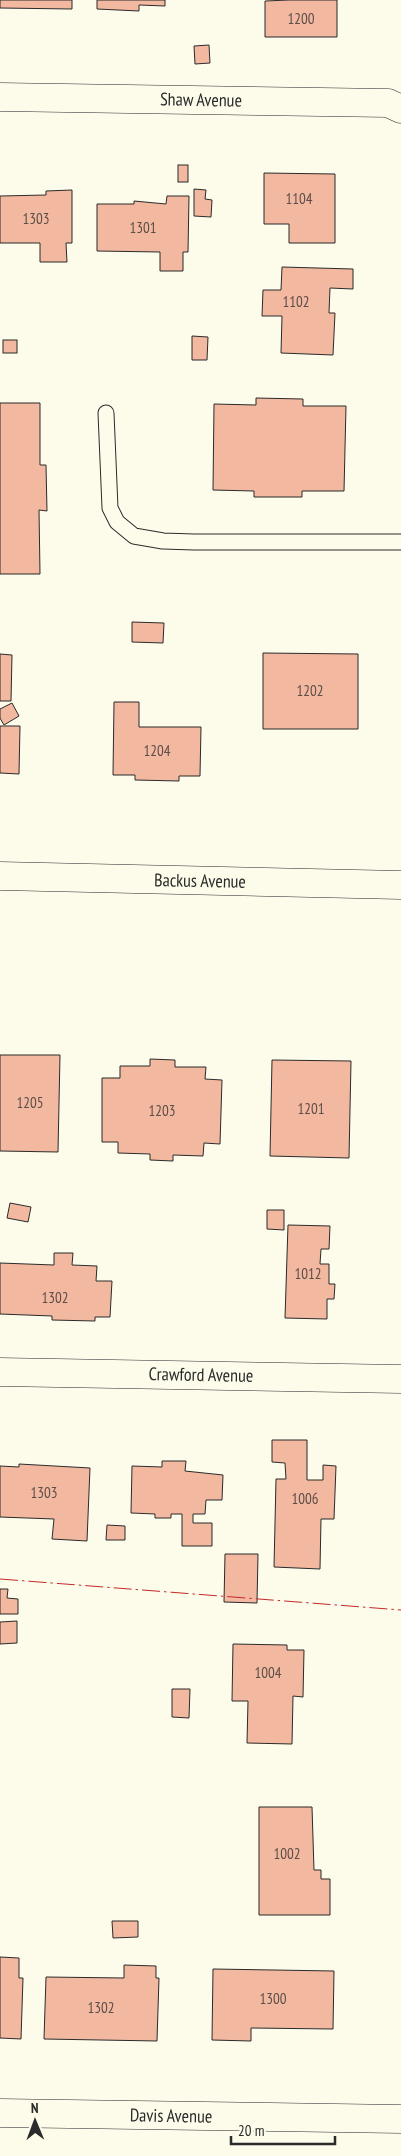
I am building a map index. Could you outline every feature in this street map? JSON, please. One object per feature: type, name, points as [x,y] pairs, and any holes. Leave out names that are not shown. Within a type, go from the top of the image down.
[{"type":"street","name":"Shaw Avenue","points":[[0,97],[388,103],[401,109]]},
{"type":"street","name":"Backus Avenue","points":[[0,876],[401,885]]},
{"type":"street","name":"Crawford Avenue","points":[[0,1372],[401,1378]]},
{"type":"street","name":"Davis Avenue","points":[[0,2113],[401,2119]]},
{"type":"lane","points":[[106,413],[110,508],[117,522],[134,536],[163,541],[194,542],[401,542]]},
{"type":"building","points":[[0,0],[72,0],[72,9],[0,8]]},
{"type":"building","points":[[97,0],[165,0],[165,6],[139,5],[139,11],[97,9]]},
{"type":"building","points":[[337,0],[337,37],[265,37],[265,1]]},
{"type":"building","points":[[209,45],[210,63],[195,64],[194,46]]},
{"type":"building","points":[[178,165],[188,165],[188,182],[178,182]]},
{"type":"building","points":[[264,173],[335,174],[335,243],[289,243],[289,224],[264,224]]},
{"type":"building","points":[[194,189],[206,190],[205,199],[212,200],[211,217],[194,216]]},
{"type":"building","points":[[72,190],[72,243],[66,243],[67,262],[40,262],[40,243],[0,243],[0,196],[46,195],[46,191]]},
{"type":"building","points":[[167,196],[189,196],[188,252],[183,252],[183,271],[160,271],[160,252],[97,251],[97,204],[134,204],[134,201],[166,204]]},
{"type":"building","points":[[282,267],[353,269],[353,289],[330,288],[329,313],[335,313],[333,355],[281,353],[282,316],[262,316],[263,290],[281,290]]},
{"type":"building","points":[[192,336],[208,337],[207,360],[192,360]]},
{"type":"building","points":[[3,340],[17,340],[17,353],[3,353]]},
{"type":"building","points":[[256,398],[303,399],[303,406],[346,406],[344,491],[302,491],[302,497],[254,497],[254,491],[213,490],[214,404],[256,405]]},
{"type":"building","points":[[0,403],[40,403],[40,465],[46,465],[47,511],[39,510],[40,574],[0,574]]},
{"type":"building","points":[[132,622],[164,623],[163,643],[132,642]]},
{"type":"building","points":[[263,653],[358,654],[358,729],[263,729]]},
{"type":"building","points":[[0,654],[12,655],[11,701],[0,701]]},
{"type":"building","points":[[114,702],[139,702],[139,727],[201,727],[200,776],[179,776],[179,781],[135,780],[135,775],[113,775]]},
{"type":"building","points":[[12,703],[19,716],[4,725],[0,718],[0,709]]},
{"type":"building","points":[[0,726],[20,726],[19,774],[0,773]]},
{"type":"building","points":[[0,1055],[60,1055],[58,1152],[0,1151]]},
{"type":"building","points":[[150,1059],[175,1060],[175,1067],[206,1067],[205,1079],[222,1080],[220,1144],[204,1143],[203,1156],[173,1155],[173,1161],[150,1160],[150,1154],[118,1153],[118,1142],[102,1142],[102,1078],[120,1078],[120,1066],[150,1066]]},
{"type":"building","points":[[272,1060],[351,1061],[349,1158],[270,1156]]},
{"type":"building","points":[[10,1203],[31,1207],[28,1222],[7,1218]]},
{"type":"building","points":[[267,1210],[284,1210],[284,1230],[267,1229]]},
{"type":"building","points":[[288,1225],[330,1226],[329,1249],[321,1249],[320,1264],[329,1264],[329,1284],[335,1284],[334,1299],[327,1299],[327,1319],[285,1318]]},
{"type":"building","points":[[54,1253],[73,1253],[72,1265],[97,1266],[96,1281],[112,1281],[110,1317],[95,1317],[95,1321],[52,1320],[52,1316],[0,1314],[0,1263],[54,1265]]},
{"type":"building","points":[[272,1440],[307,1440],[307,1480],[323,1480],[323,1465],[336,1466],[334,1519],[321,1519],[320,1569],[274,1567],[276,1479],[286,1479],[285,1463],[272,1462]]},
{"type":"building","points":[[162,1461],[186,1461],[185,1471],[223,1475],[222,1500],[206,1500],[205,1514],[193,1514],[193,1523],[212,1523],[212,1546],[182,1546],[182,1514],[171,1514],[171,1518],[155,1518],[155,1514],[131,1513],[132,1466],[162,1467]]},
{"type":"building","points":[[19,1464],[90,1468],[87,1541],[52,1539],[54,1519],[0,1517],[0,1466],[19,1467]]},
{"type":"building","points":[[107,1525],[125,1526],[125,1540],[106,1540]]},
{"type":"building","points":[[225,1554],[258,1554],[257,1603],[224,1602]]},
{"type":"building","points":[[0,1589],[8,1589],[7,1598],[18,1599],[18,1614],[0,1614]]},
{"type":"building","points":[[17,1621],[17,1643],[0,1644],[0,1622]]},
{"type":"building","points":[[233,1644],[287,1645],[287,1650],[304,1650],[303,1697],[293,1696],[292,1744],[247,1743],[248,1701],[232,1701]]},
{"type":"building","points":[[172,1689],[190,1689],[189,1718],[172,1717]]},
{"type":"building","points":[[259,1807],[312,1807],[314,1870],[321,1870],[321,1879],[330,1879],[330,1915],[259,1915]]},
{"type":"building","points":[[112,1921],[138,1921],[138,1937],[113,1938]]},
{"type":"building","points":[[0,1957],[19,1958],[19,1978],[23,1978],[21,2039],[0,2038]]},
{"type":"building","points":[[124,1965],[156,1966],[156,1978],[159,1978],[157,2041],[44,2039],[46,1977],[124,1978]]},
{"type":"building","points":[[213,1969],[334,1971],[333,2029],[251,2028],[251,2041],[212,2040]]},
{"type":"power","points":[[0,1579],[401,1610]]}]
